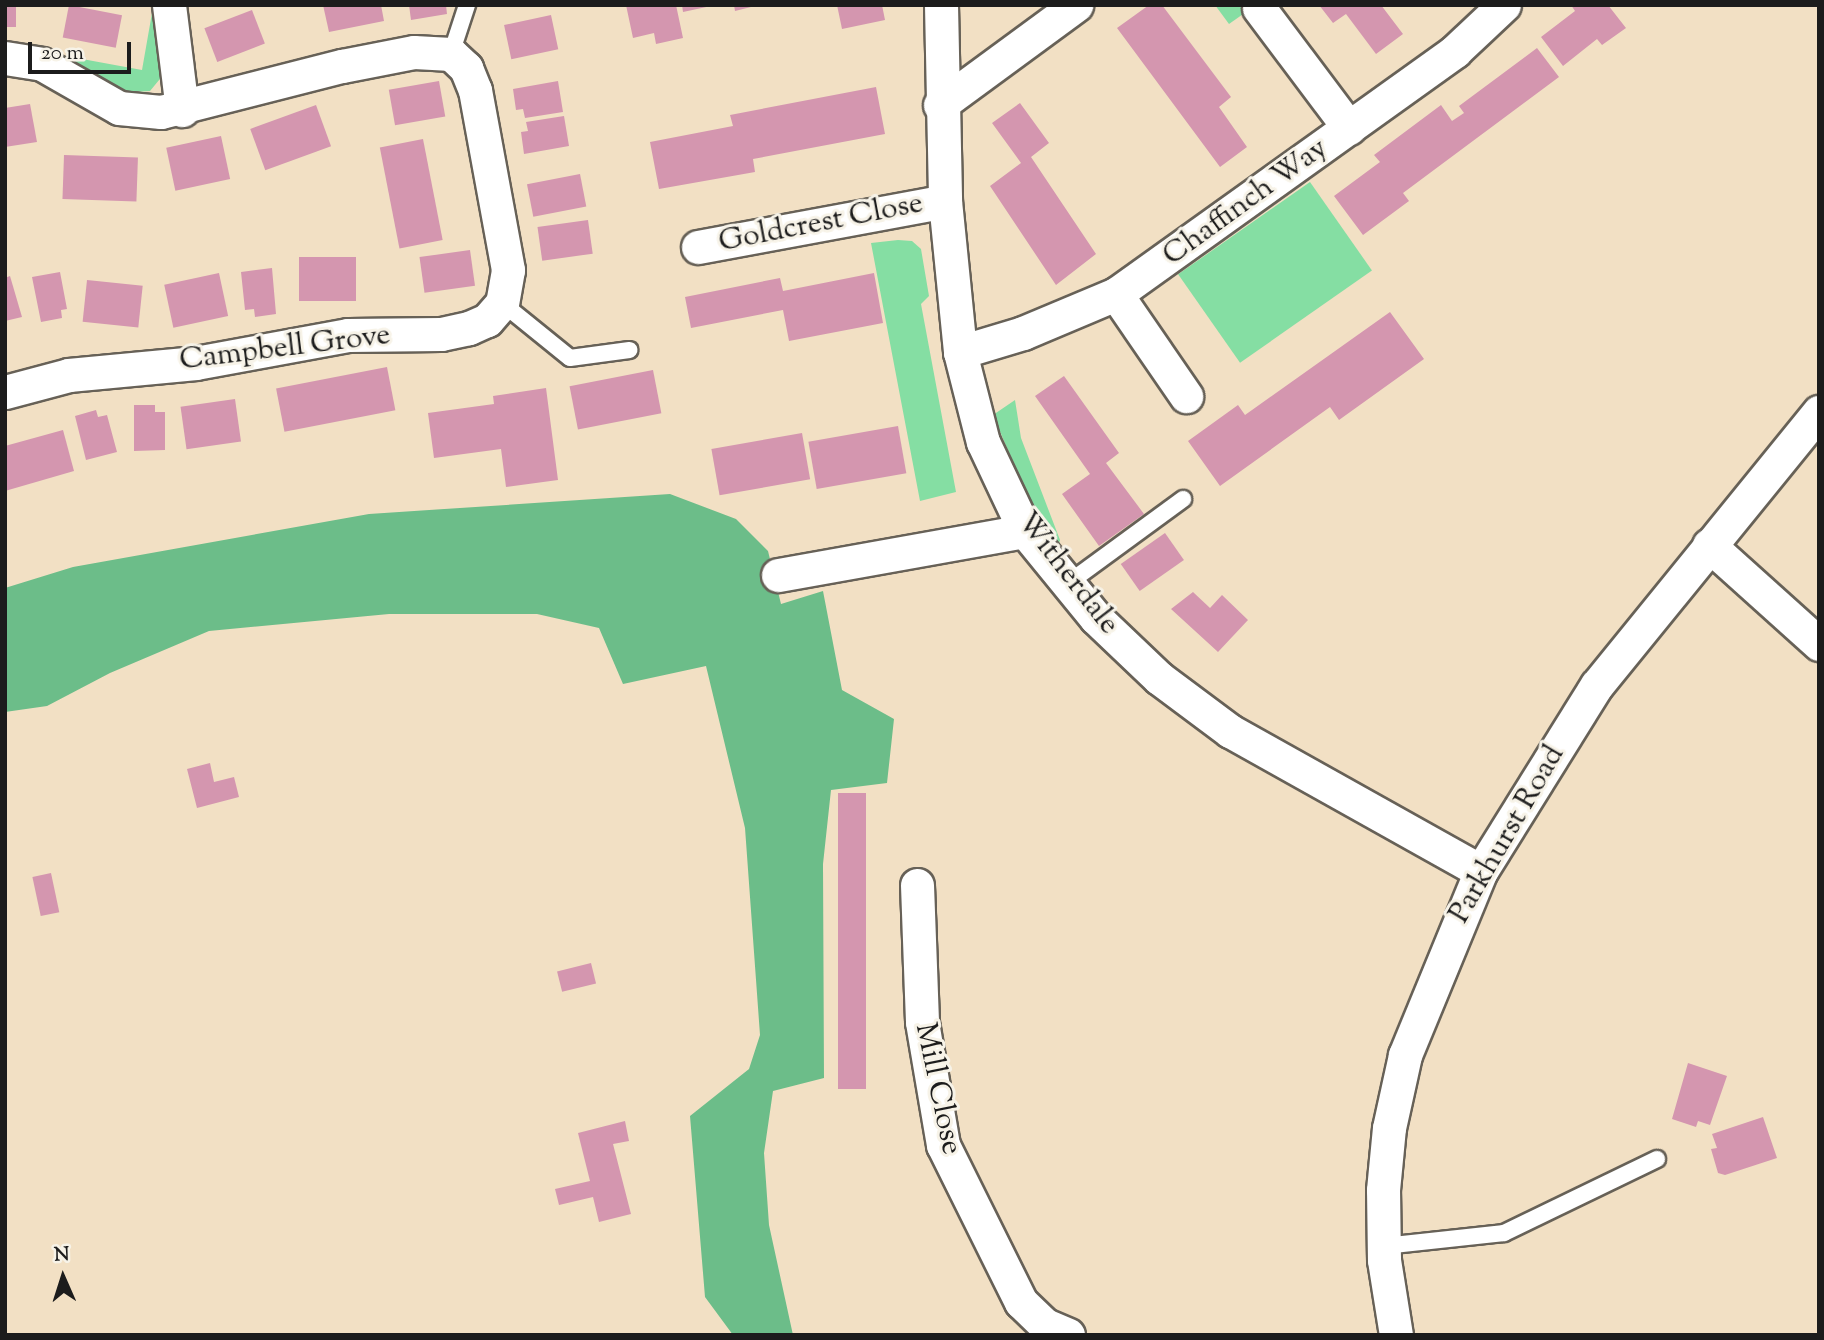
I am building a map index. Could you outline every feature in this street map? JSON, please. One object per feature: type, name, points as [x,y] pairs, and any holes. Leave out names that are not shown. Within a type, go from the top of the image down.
[{"type":"street","points":[[169,5],[182,110]]},
{"type":"street","name":"Witherdale","points":[[941,5],[940,105],[945,201],[960,352],[983,442],[1025,531],[1096,618],[1159,678],[1230,731],[1481,871]]},
{"type":"street","points":[[940,105],[1076,5]]},
{"type":"street","name":"Chaffinch Way","points":[[960,352],[1023,333],[1116,294],[1455,51],[1504,5]]},
{"type":"street","points":[[1259,8],[1349,128]]},
{"type":"street","points":[[5,58],[42,64],[119,108],[182,110],[342,66],[414,52],[451,54],[466,68],[475,90],[508,270],[502,303]]},
{"type":"street","name":"Goldcrest Close","points":[[698,247],[945,201]]},
{"type":"street","points":[[1116,294],[1186,396]]},
{"type":"street","name":"Campbell Grove","points":[[5,392],[69,375],[196,363],[348,335],[441,334],[488,320],[502,303]]},
{"type":"street","name":"Parkhurst Road","points":[[1396,1335],[1384,1246],[1382,1191],[1389,1128],[1405,1055],[1481,871],[1597,685],[1819,412]]},
{"type":"street","points":[[778,575],[1025,531]]},
{"type":"street","points":[[1709,545],[1819,644]]},
{"type":"street","name":"Mill Close","points":[[917,885],[922,1023],[943,1145],[989,1247],[1021,1302],[1045,1325],[1068,1335]]},
{"type":"lane","points":[[451,54],[467,5]]},
{"type":"lane","points":[[502,303],[570,358],[629,350]]},
{"type":"lane","points":[[1068,584],[1183,499]]},
{"type":"lane","points":[[1384,1246],[1504,1233],[1657,1159]]},
{"type":"green space","points":[[1215,5],[1256,5],[1229,24]]},
{"type":"green space","points":[[152,13],[164,74],[150,91],[118,93],[55,54],[142,70]]},
{"type":"green space","points":[[1310,182],[1372,270],[1240,363],[1178,274]]},
{"type":"green space","points":[[912,241],[921,249],[929,296],[921,304],[956,492],[920,501],[871,243]]},
{"type":"green space","points":[[1015,400],[1021,438],[1060,540],[1058,547],[1034,512],[993,415]]},
{"type":"green space","points":[[670,494],[736,519],[768,551],[781,604],[823,591],[842,690],[894,719],[887,783],[831,790],[823,864],[824,1078],[773,1091],[764,1153],[769,1225],[793,1335],[733,1335],[705,1297],[690,1116],[749,1069],[760,1035],[745,828],[706,666],[623,684],[599,628],[537,614],[389,614],[209,631],[110,673],[47,706],[5,712],[5,588],[73,567],[369,514]]},
{"type":"building","points":[[5,5],[16,5],[16,27],[5,27]]},
{"type":"building","points":[[69,5],[122,15],[116,48],[63,37]]},
{"type":"building","points":[[323,5],[381,5],[384,21],[329,32]]},
{"type":"building","points":[[409,5],[446,5],[447,14],[411,20]]},
{"type":"building","points":[[626,5],[676,5],[683,38],[656,44],[654,33],[633,38]]},
{"type":"building","points":[[682,5],[711,5],[711,6],[683,12]]},
{"type":"building","points":[[734,5],[755,5],[755,6],[735,11]]},
{"type":"building","points":[[837,5],[882,5],[885,20],[842,29]]},
{"type":"building","points":[[1149,5],[1162,5],[1231,97],[1219,107],[1247,147],[1220,167],[1117,28]]},
{"type":"building","points":[[1319,5],[1381,5],[1403,34],[1376,54],[1346,14],[1333,23]]},
{"type":"building","points":[[1571,5],[1608,5],[1626,28],[1602,45],[1597,39],[1563,66],[1541,37],[1575,11]]},
{"type":"building","points":[[252,10],[265,44],[217,62],[204,28]]},
{"type":"building","points":[[551,15],[558,49],[511,59],[504,25]]},
{"type":"building","points":[[1537,48],[1559,77],[1403,193],[1409,201],[1363,235],[1334,196],[1380,162],[1374,155],[1441,105],[1452,121],[1464,113],[1459,106]]},
{"type":"building","points":[[439,81],[445,116],[395,125],[389,90]]},
{"type":"building","points":[[558,81],[563,112],[525,118],[523,109],[516,110],[513,89]]},
{"type":"building","points":[[876,87],[885,134],[753,159],[755,172],[659,189],[650,142],[733,126],[730,115]]},
{"type":"building","points":[[1020,103],[1049,143],[1031,157],[1096,254],[1056,285],[990,186],[1021,163],[992,123]]},
{"type":"building","points":[[30,104],[37,142],[5,147],[5,108]]},
{"type":"building","points":[[316,105],[331,146],[265,170],[250,129]]},
{"type":"building","points":[[564,116],[569,146],[524,154],[521,132],[528,131],[526,122]]},
{"type":"building","points":[[221,136],[230,179],[175,191],[166,148]]},
{"type":"building","points":[[423,139],[443,240],[399,249],[380,147]]},
{"type":"building","points":[[64,155],[138,158],[136,202],[62,199]]},
{"type":"building","points":[[580,174],[586,206],[533,217],[527,184]]},
{"type":"building","points":[[588,220],[593,254],[542,261],[537,227]]},
{"type":"building","points":[[470,250],[475,286],[425,293],[419,257]]},
{"type":"building","points":[[299,257],[356,257],[356,301],[299,301]]},
{"type":"building","points":[[272,268],[276,314],[255,317],[254,309],[245,310],[241,272]]},
{"type":"building","points":[[60,272],[67,309],[61,310],[62,318],[41,322],[32,277]]},
{"type":"building","points":[[219,273],[228,316],[173,328],[164,285]]},
{"type":"building","points":[[874,273],[883,323],[789,341],[783,310],[691,328],[685,297],[780,278],[783,291]]},
{"type":"building","points":[[10,276],[22,317],[5,321],[5,278]]},
{"type":"building","points":[[87,280],[143,286],[138,328],[83,322]]},
{"type":"building","points":[[1390,312],[1424,359],[1339,420],[1330,407],[1220,486],[1188,441],[1238,405],[1245,415]]},
{"type":"building","points":[[387,367],[395,410],[284,432],[276,389]]},
{"type":"building","points":[[653,370],[661,413],[578,429],[570,386]]},
{"type":"building","points":[[1064,376],[1119,453],[1106,463],[1144,514],[1099,546],[1062,494],[1090,474],[1035,396]]},
{"type":"building","points":[[546,388],[558,480],[506,487],[501,449],[434,458],[428,413],[494,404],[493,396]]},
{"type":"building","points":[[235,399],[241,442],[187,449],[181,407]]},
{"type":"building","points":[[134,405],[155,405],[155,412],[165,412],[165,450],[134,451]]},
{"type":"building","points":[[96,410],[98,417],[107,415],[117,452],[86,460],[75,416]]},
{"type":"building","points":[[898,426],[906,473],[817,489],[808,442]]},
{"type":"building","points":[[63,430],[74,471],[5,491],[5,446]]},
{"type":"building","points":[[802,433],[810,479],[720,495],[711,449]]},
{"type":"building","points":[[1165,533],[1184,560],[1140,591],[1121,564]]},
{"type":"building","points":[[1193,592],[1210,608],[1222,595],[1248,620],[1218,652],[1171,609]]},
{"type":"building","points":[[210,763],[214,782],[234,777],[239,797],[197,808],[187,769]]},
{"type":"building","points":[[838,793],[866,793],[866,1089],[838,1089]]},
{"type":"building","points":[[51,873],[59,912],[41,916],[32,877]]},
{"type":"building","points":[[591,963],[596,983],[562,992],[557,971]]},
{"type":"building","points":[[1688,1063],[1727,1076],[1710,1125],[1698,1121],[1696,1127],[1672,1119]]},
{"type":"building","points":[[1763,1117],[1777,1158],[1725,1175],[1718,1173],[1711,1149],[1717,1148],[1712,1134]]},
{"type":"building","points":[[625,1121],[629,1141],[613,1144],[631,1214],[599,1222],[593,1197],[559,1205],[555,1189],[590,1181],[578,1133]]}]
